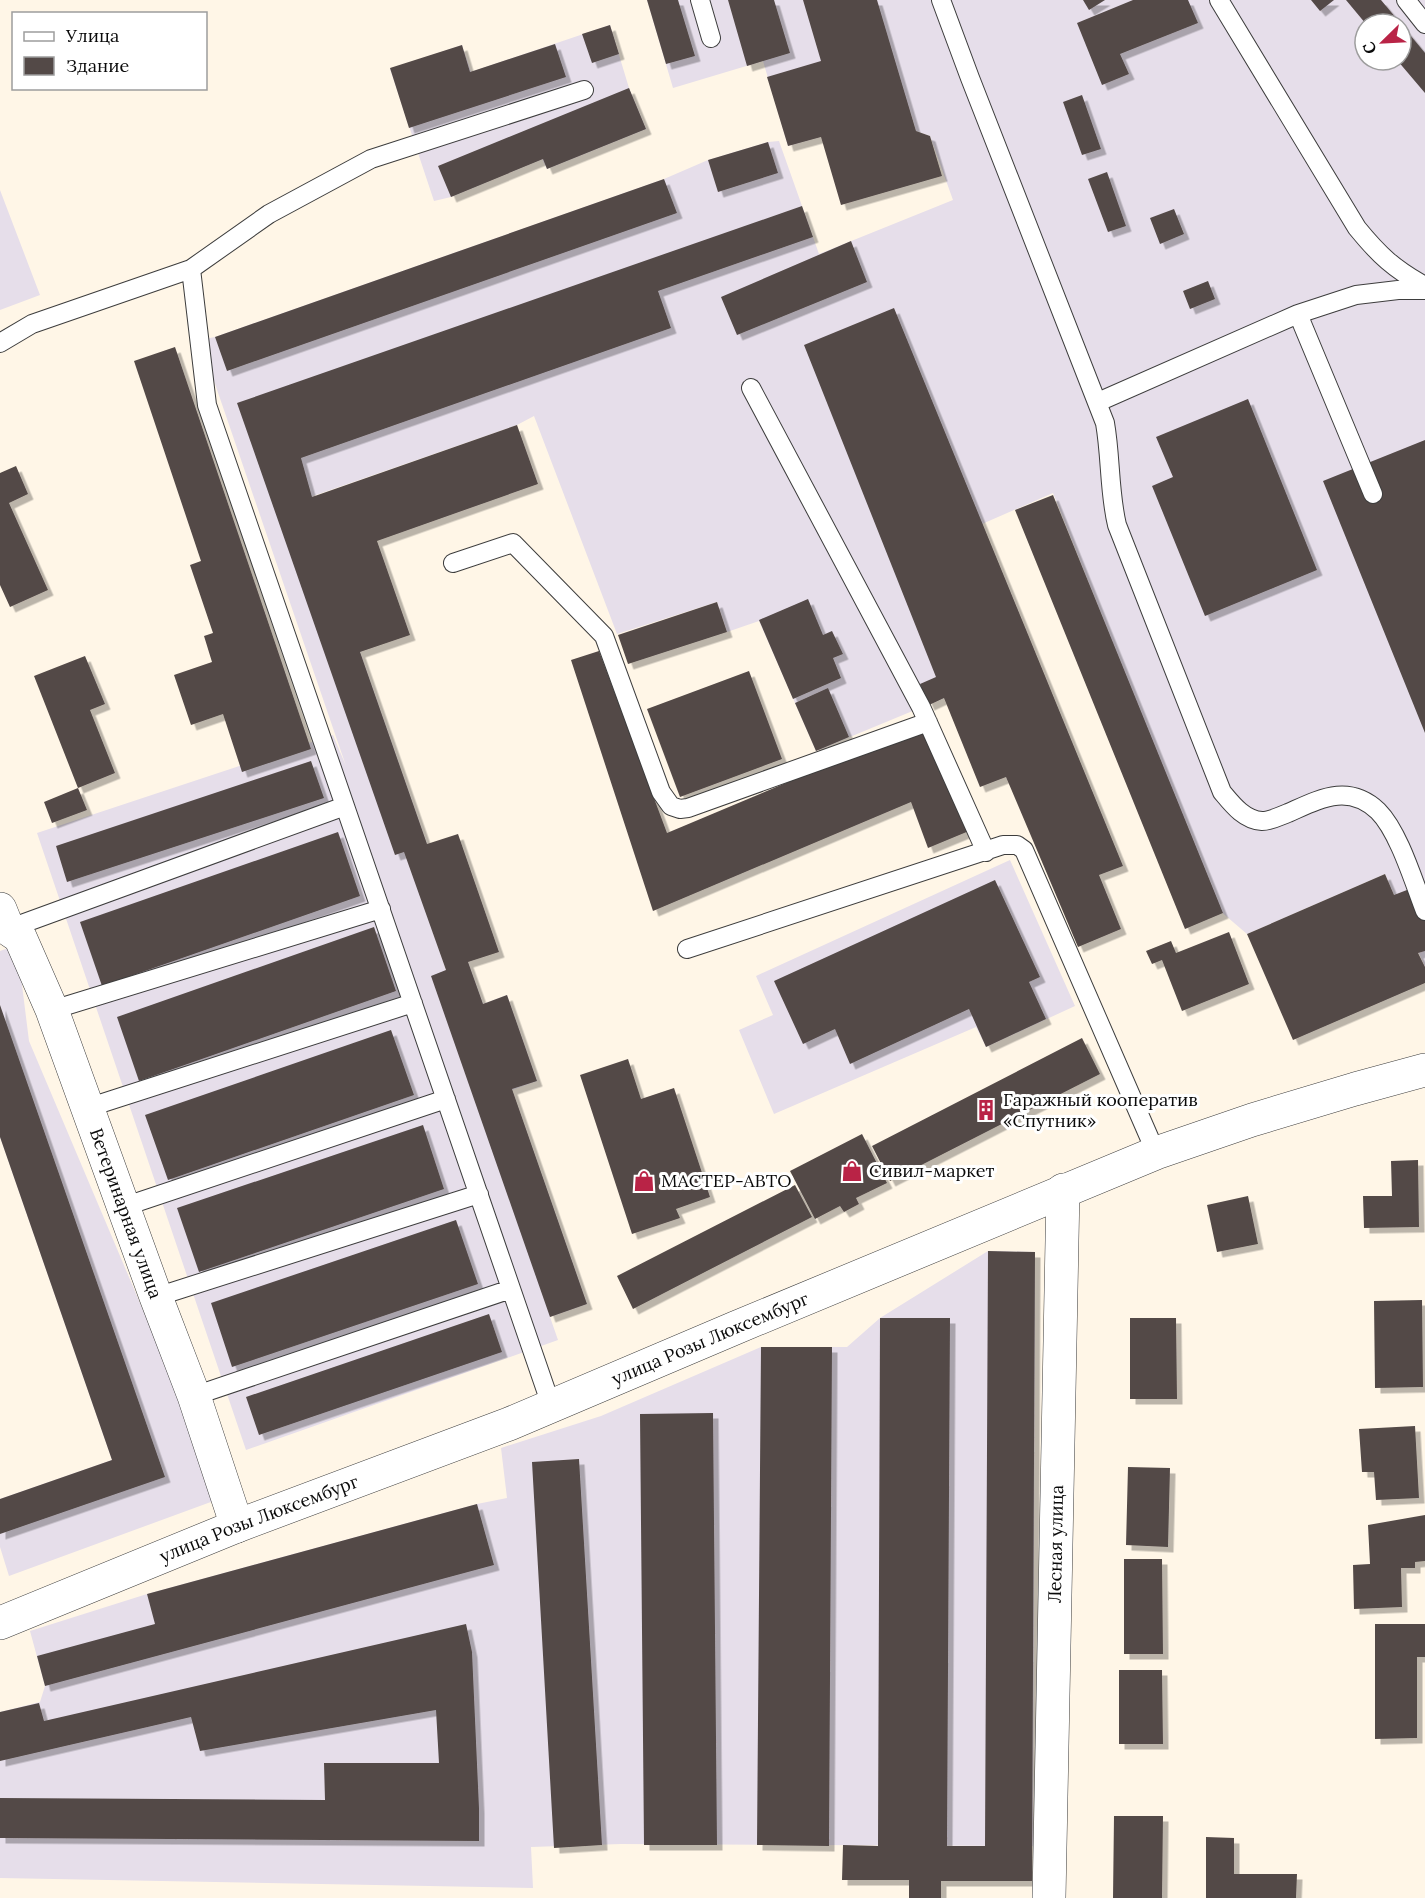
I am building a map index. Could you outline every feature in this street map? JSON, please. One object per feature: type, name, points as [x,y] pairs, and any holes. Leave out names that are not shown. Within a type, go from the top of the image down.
[{"type":"street","name":"Ветеринарная улица","points":[[7,930],[52,1010],[156,1298],[194,1396],[237,1526]]},
{"type":"street","name":"улица Розы Люксембург","points":[[0,1623],[237,1526],[508,1424],[1156,1153],[1252,1120],[1425,1070]]},
{"type":"street","name":"Лесная улица","points":[[1049,1898],[1063,1191]]},
{"type":"lane","points":[[700,0],[711,38]]},
{"type":"lane","points":[[940,0],[1098,402],[1110,450],[1113,509],[1117,525],[1222,792],[1234,807],[1261,821],[1275,819],[1326,797],[1344,794],[1359,799],[1377,811],[1391,829],[1425,911]]},
{"type":"lane","points":[[1219,0],[1357,228],[1379,255],[1402,274],[1425,288]]},
{"type":"lane","points":[[1406,0],[1425,24]]},
{"type":"lane","points":[[0,343],[32,324],[191,269],[269,214],[371,159],[584,90]]},
{"type":"lane","points":[[191,269],[207,405],[551,1405]]},
{"type":"lane","points":[[1098,402],[1298,314],[1356,295],[1425,288]]},
{"type":"lane","points":[[1298,314],[1373,494]]},
{"type":"lane","points":[[751,388],[928,722],[986,852]]},
{"type":"lane","points":[[453,562],[513,543],[604,636],[661,792],[671,806],[688,808],[928,722]]},
{"type":"lane","points":[[7,930],[345,806]]},
{"type":"lane","points":[[687,948],[1010,843],[1017,845],[1024,850],[1156,1153]]},
{"type":"lane","points":[[52,1010],[381,909]]},
{"type":"lane","points":[[87,1108],[413,1003]]},
{"type":"lane","points":[[123,1207],[446,1099]]},
{"type":"lane","points":[[156,1298],[479,1194]]},
{"type":"lane","points":[[194,1396],[511,1289]]},
{"type":"shaded area","points":[[647,0],[1425,0],[1425,967],[1385,874],[1247,934],[1219,910],[1053,493],[982,524],[944,698],[816,751],[759,621],[727,632],[717,602],[617,634],[534,416],[517,425],[313,496],[360,652],[427,844],[426,912],[446,970],[468,962],[483,1004],[507,995],[537,1081],[512,1090],[587,1304],[550,1317],[558,1340],[246,1450],[37,833],[333,735],[346,766],[200,340],[215,337],[664,179],[708,160],[768,142],[779,141],[819,254],[953,200],[930,136],[916,131],[910,111],[788,146],[763,61],[673,88]]},
{"type":"shaded area","points":[[610,25],[629,88],[646,129],[547,169],[542,159],[451,197],[434,201],[390,69],[462,45],[471,72]]},
{"type":"shaded area","points":[[0,190],[40,295],[0,310]]},
{"type":"shaded area","points":[[1010,860],[1075,1006],[986,1047],[976,1027],[774,1114],[739,1030],[773,1015],[756,976]]},
{"type":"shaded area","points":[[17,945],[29,1041],[195,1433],[219,1499],[9,1576],[0,1547],[0,1499],[112,1460],[0,1137],[0,951]]},
{"type":"shaded area","points":[[988,1251],[1035,1252],[1033,1846],[621,1844],[531,1847],[533,1888],[0,1878],[0,1712],[40,1702],[45,1686],[30,1631],[147,1594],[477,1504],[507,1498],[501,1448],[601,1416],[761,1347],[847,1347],[880,1318]]},
{"type":"building","points":[[647,0],[678,0],[695,56],[666,64]]},
{"type":"building","points":[[728,0],[774,0],[790,53],[747,66]]},
{"type":"building","points":[[803,0],[877,0],[916,131],[930,136],[942,176],[841,205],[821,137],[788,146],[767,77],[821,61]]},
{"type":"building","points":[[1083,0],[1105,0],[1089,10]]},
{"type":"building","points":[[1133,0],[1188,0],[1198,23],[1120,54],[1129,74],[1102,85],[1077,23]]},
{"type":"building","points":[[1311,0],[1334,0],[1320,11]]},
{"type":"building","points":[[1346,0],[1381,0],[1391,12],[1356,12]]},
{"type":"building","points":[[610,25],[619,54],[592,63],[582,34]]},
{"type":"building","points":[[1413,38],[1425,53],[1425,93],[1407,72],[1413,72]]},
{"type":"building","points":[[555,44],[566,77],[409,128],[390,68],[462,45],[470,72]]},
{"type":"building","points":[[629,88],[646,129],[547,169],[543,159],[451,197],[438,166]]},
{"type":"building","points":[[1082,95],[1101,149],[1082,155],[1063,102]]},
{"type":"building","points":[[768,142],[778,173],[718,192],[708,160]]},
{"type":"building","points":[[1107,172],[1126,226],[1108,232],[1088,179]]},
{"type":"building","points":[[664,179],[677,213],[227,371],[215,337]]},
{"type":"building","points":[[802,206],[813,237],[658,291],[671,328],[301,458],[312,497],[517,425],[538,484],[377,541],[410,635],[360,652],[427,844],[458,834],[499,952],[468,962],[483,1004],[507,995],[537,1081],[512,1089],[587,1304],[550,1317],[431,976],[446,970],[404,852],[395,855],[237,403]]},
{"type":"building","points":[[1174,209],[1184,234],[1160,244],[1150,218]]},
{"type":"building","points":[[851,241],[867,282],[737,335],[721,297]]},
{"type":"building","points":[[1208,281],[1215,299],[1190,309],[1183,291]]},
{"type":"building","points":[[894,308],[1123,866],[1099,875],[1121,929],[1078,947],[1006,777],[980,787],[944,698],[929,705],[920,684],[936,677],[804,345]]},
{"type":"building","points":[[175,347],[311,749],[242,772],[223,714],[191,725],[174,675],[212,662],[204,636],[213,633],[190,565],[201,561],[134,361]]},
{"type":"building","points":[[1248,399],[1317,570],[1205,616],[1152,486],[1173,477],[1156,437]]},
{"type":"building","points":[[1425,440],[1425,733],[1323,481]]},
{"type":"building","points":[[16,466],[28,494],[9,503],[48,590],[10,607],[0,585],[0,473]]},
{"type":"building","points":[[1053,495],[1223,913],[1185,929],[1015,510]]},
{"type":"building","points":[[808,599],[823,635],[832,631],[843,654],[833,658],[841,678],[793,699],[759,620]]},
{"type":"building","points":[[717,602],[727,632],[628,664],[618,635]]},
{"type":"building","points":[[599,651],[667,833],[921,726],[969,831],[928,848],[911,802],[653,911],[571,660]]},
{"type":"building","points":[[85,656],[105,704],[90,710],[115,773],[78,788],[34,676]]},
{"type":"building","points":[[749,671],[782,759],[680,797],[647,709]]},
{"type":"building","points":[[828,688],[849,737],[816,751],[795,703]]},
{"type":"building","points":[[311,761],[324,798],[67,882],[56,846]]},
{"type":"building","points":[[78,788],[87,810],[52,823],[44,802]]},
{"type":"building","points":[[338,832],[360,896],[102,986],[80,922]]},
{"type":"building","points":[[1385,874],[1394,895],[1425,883],[1425,951],[1418,953],[1425,967],[1425,983],[1293,1040],[1247,934]]},
{"type":"building","points":[[995,880],[1040,977],[1029,982],[1046,1019],[986,1047],[969,1009],[850,1064],[835,1029],[803,1044],[774,981]]},
{"type":"building","points":[[374,927],[396,991],[139,1081],[117,1017]]},
{"type":"building","points":[[1229,932],[1249,984],[1182,1011],[1162,960],[1152,964],[1146,951],[1171,941],[1176,953]]},
{"type":"building","points":[[0,1005],[165,1477],[0,1534],[0,1499],[112,1460],[0,1137]]},
{"type":"building","points":[[391,1030],[414,1095],[168,1180],[145,1115]]},
{"type":"building","name":"Гаражный кооператив «Спутник»","points":[[1082,1038],[1100,1074],[890,1181],[872,1146]]},
{"type":"building","points":[[628,1059],[641,1099],[674,1088],[710,1197],[676,1209],[680,1218],[632,1234],[580,1075]]},
{"type":"building","points":[[423,1125],[444,1189],[199,1272],[177,1208]]},
{"type":"building","points":[[862,1134],[887,1183],[856,1198],[859,1204],[844,1212],[840,1206],[815,1219],[790,1171]]},
{"type":"building","points":[[1418,1160],[1419,1227],[1364,1228],[1363,1196],[1392,1196],[1391,1161]]},
{"type":"building","points":[[795,1185],[812,1217],[633,1309],[617,1276]]},
{"type":"building","points":[[1248,1196],[1258,1244],[1217,1252],[1207,1205]]},
{"type":"building","points":[[456,1220],[478,1284],[232,1367],[211,1303]]},
{"type":"building","points":[[988,1251],[1035,1252],[1032,1881],[941,1881],[941,1898],[909,1898],[909,1880],[842,1880],[843,1845],[878,1846],[880,1318],[950,1318],[947,1846],[985,1846]]},
{"type":"building","points":[[1422,1300],[1423,1387],[1375,1388],[1374,1301]]},
{"type":"building","points":[[489,1314],[502,1352],[259,1435],[246,1397]]},
{"type":"building","points":[[1130,1318],[1176,1318],[1177,1399],[1130,1399]]},
{"type":"building","points":[[761,1347],[832,1347],[829,1846],[757,1845]]},
{"type":"building","points":[[713,1413],[717,1845],[644,1845],[640,1414]]},
{"type":"building","points":[[1415,1426],[1419,1498],[1376,1500],[1374,1472],[1362,1472],[1359,1429]]},
{"type":"building","points":[[579,1459],[602,1845],[554,1848],[532,1462]]},
{"type":"building","points":[[1128,1467],[1170,1468],[1168,1547],[1126,1545]]},
{"type":"building","points":[[477,1504],[494,1565],[45,1686],[37,1656],[155,1624],[147,1594]]},
{"type":"building","points":[[1425,1515],[1425,1561],[1415,1562],[1415,1568],[1401,1568],[1402,1607],[1354,1609],[1353,1565],[1370,1564],[1368,1525]]},
{"type":"building","points":[[1124,1559],[1162,1559],[1163,1654],[1124,1654]]},
{"type":"building","points":[[466,1624],[472,1652],[479,1841],[0,1838],[0,1798],[325,1800],[324,1763],[439,1763],[436,1710],[200,1751],[191,1717],[0,1761],[0,1712],[39,1703],[44,1721]]},
{"type":"building","points":[[1375,1624],[1425,1624],[1425,1657],[1417,1657],[1417,1738],[1375,1739]]},
{"type":"building","points":[[1119,1670],[1162,1670],[1163,1744],[1119,1744]]},
{"type":"building","points":[[1114,1816],[1163,1816],[1162,1898],[1113,1898]]},
{"type":"building","points":[[1206,1837],[1234,1838],[1234,1874],[1297,1874],[1296,1898],[1206,1898]]},
{"type":"place","name":"Гаражный кооператив «Спутник»","points":[[986,1110]]},
{"type":"place","name":"Сивил-маркет","points":[[852,1171]]},
{"type":"place","name":"МАСТЕР-АВТО","points":[[644,1181]]}]
